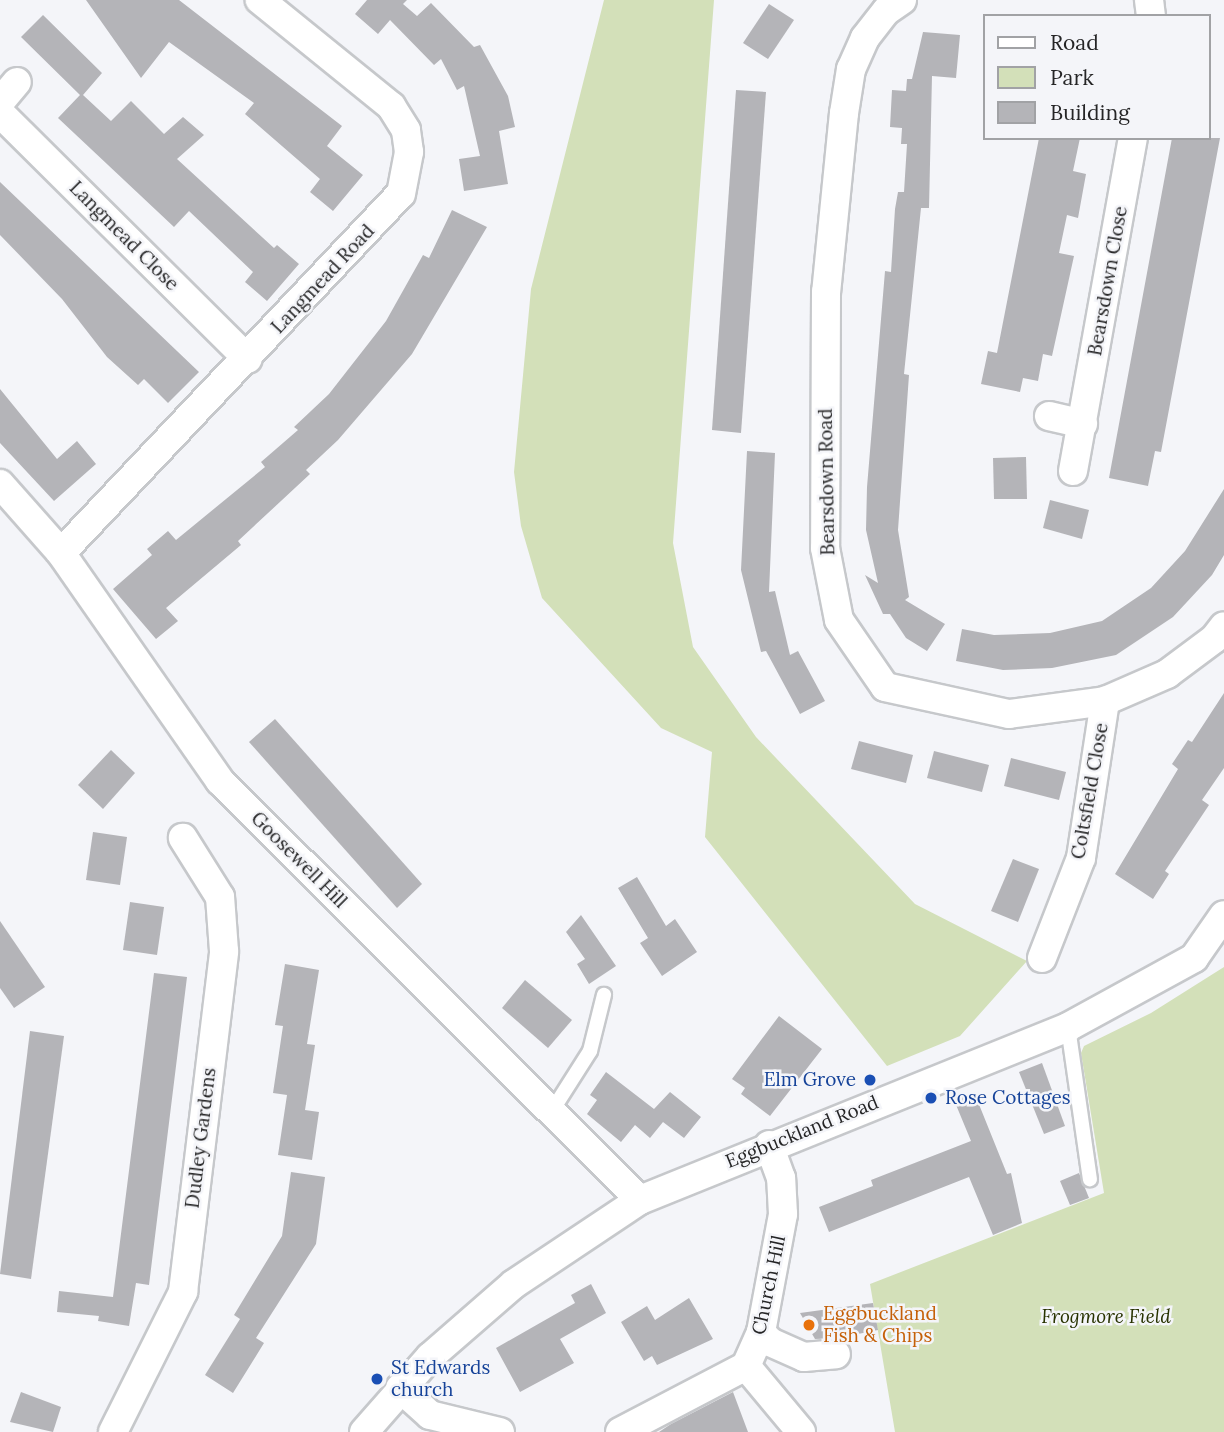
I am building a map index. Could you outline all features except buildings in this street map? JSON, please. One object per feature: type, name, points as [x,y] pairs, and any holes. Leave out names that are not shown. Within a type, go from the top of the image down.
[{"type":"street","name":"Langmead Road","points":[[61,553],[248,359],[401,194],[410,152],[406,130],[391,106],[260,0]]},
{"type":"street","name":"Bearsdown Road","points":[[902,0],[886,11],[865,38],[851,69],[844,113],[826,305],[825,548],[839,621],[885,687],[1009,714],[1105,701],[1167,674],[1214,639],[1224,626]]},
{"type":"street","name":"Langmead Close","points":[[0,113],[248,359]]},
{"type":"street","name":"Bearsdown Close","points":[[1073,471],[1133,140]]},
{"type":"street","points":[[1049,416],[1083,424]]},
{"type":"street","name":"Goosewell Hill","points":[[0,484],[61,553],[220,781],[550,1114],[640,1200]]},
{"type":"street","name":"Coltsfield Close","points":[[1042,958],[1081,858],[1105,701]]},
{"type":"street","name":"Dudley Gardens","points":[[113,1432],[183,1292],[224,951],[219,897],[183,838]]},
{"type":"street","name":"Eggbuckland Road","points":[[400,1388],[514,1284],[640,1200],[769,1145],[1068,1027],[1194,958],[1224,915]]},
{"type":"street","name":"Church Hill","points":[[746,1366],[761,1332],[783,1214],[781,1178],[769,1145]]},
{"type":"street","points":[[761,1332],[770,1342],[804,1357],[836,1354]]},
{"type":"street","points":[[620,1432],[746,1366],[801,1432]]},
{"type":"street","points":[[364,1432],[400,1388],[430,1415],[500,1432]]},
{"type":"lane","points":[[550,1114],[590,1051],[604,995]]},
{"type":"lane","points":[[1068,1027],[1090,1179]]},
{"type":"green space","points":[[604,0],[714,0],[673,543],[693,647],[756,737],[915,904],[1027,961],[960,1036],[887,1066],[705,837],[712,752],[661,728],[542,598],[521,526],[514,472],[531,289]]},
{"type":"green space","name":"Frogmore Field","points":[[1224,967],[1224,1432],[895,1432],[870,1284],[1104,1193],[1081,1053],[1084,1046],[1151,1013]]},
{"type":"place","name":"Elm Grove","points":[[870,1080]]},
{"type":"place","name":"Rose Cottages","points":[[931,1098]]},
{"type":"place","name":"Eggbuckland Fish & Chips","points":[[809,1325]]},
{"type":"place","name":"St Edwards church","points":[[377,1379]]}]
